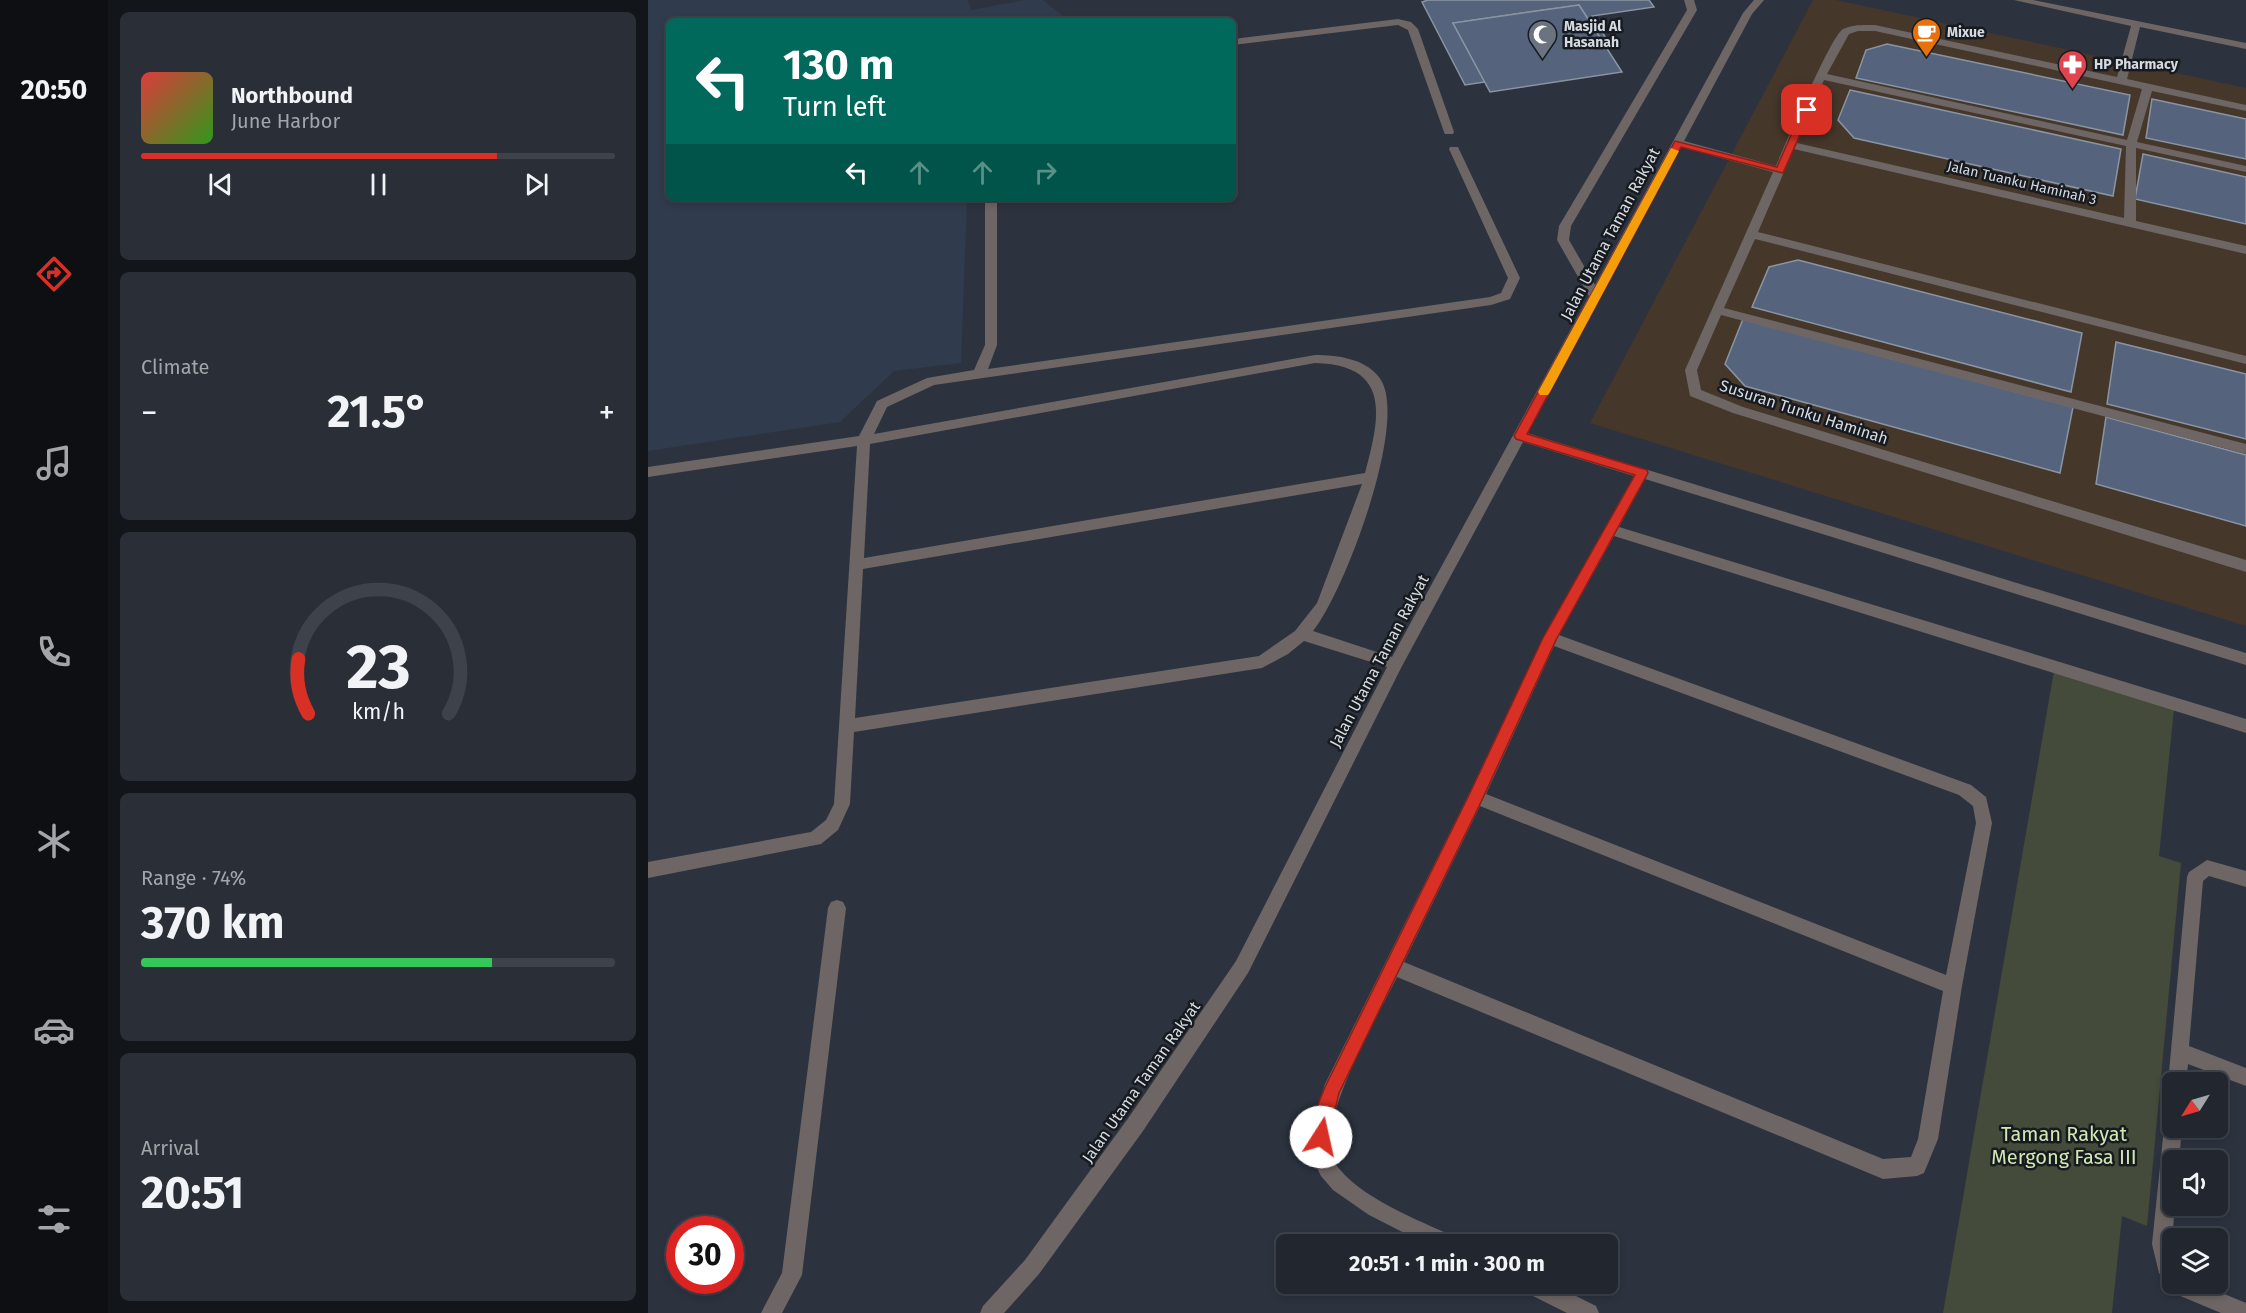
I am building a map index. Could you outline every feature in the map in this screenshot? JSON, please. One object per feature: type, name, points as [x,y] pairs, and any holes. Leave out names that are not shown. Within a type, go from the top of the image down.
[{"type":"street","points":[[1596,298],[1563,240],[1565,226],[1692,10],[1689,0]]},
{"type":"street","name":"Jalan Utama Taman Rakyat","points":[[990,1313],[1032,1267],[1060,1229],[1136,1124],[1242,967],[1396,664],[1596,298],[1748,13],[1759,0]]},
{"type":"street","points":[[2019,0],[2246,46]]},
{"type":"street","points":[[1236,42],[1398,21],[1408,24],[1413,29],[1449,132]]},
{"type":"street","points":[[2136,24],[2121,81],[2246,108]]},
{"type":"street","name":"Susuran Tunku Haminah","points":[[2121,81],[1875,28],[1857,28],[1845,32],[1821,76],[1691,370],[1695,393],[1738,410],[2246,566]]},
{"type":"street","points":[[1821,76],[2246,169]]},
{"type":"street","points":[[2130,223],[2132,144],[2148,87]]},
{"type":"street","points":[[1679,143],[1780,171]]},
{"type":"street","name":"Jalan Tuanku Haminah 3","points":[[1792,145],[2246,250]]},
{"type":"street","points":[[648,870],[815,839],[832,825],[842,804],[864,440],[882,404],[930,381],[1491,301],[1506,296],[1514,278],[1454,149]]},
{"type":"street","points":[[979,374],[991,345],[991,201]]},
{"type":"street","points":[[1750,234],[2246,360]]},
{"type":"street","points":[[1717,310],[2246,448]]},
{"type":"street","points":[[648,472],[864,440],[1315,359],[1337,359],[1359,367],[1377,383],[1383,426],[1371,477],[1328,597],[1318,615],[1302,634],[1281,652],[1262,662],[848,726]]},
{"type":"street","points":[[1520,436],[2246,659]]},
{"type":"street","points":[[1428,1234],[1369,1205],[1336,1182],[1320,1154],[1322,1120],[1332,1091],[1476,797],[1550,638],[1642,473]]},
{"type":"street","points":[[855,566],[1371,477]]},
{"type":"street","points":[[1610,529],[2246,726]]},
{"type":"street","points":[[1302,634],[1396,664]]},
{"type":"street","points":[[1392,966],[1883,1169],[1917,1166],[1928,1139],[1953,986],[1984,823],[1980,802],[1965,790],[1550,638]]},
{"type":"street","points":[[1476,797],[1953,986]]},
{"type":"street","points":[[2178,1072],[2195,878],[2207,868],[2246,879]]},
{"type":"street","points":[[771,1313],[792,1275],[837,908]]},
{"type":"street","points":[[2180,1052],[2246,1077]]},
{"type":"street","points":[[2164,1228],[2172,1138]]},
{"type":"street","points":[[1550,1294],[1589,1313]]},
{"type":"street","points":[[2200,1294],[2246,1313]]},
{"type":"shaded area","points":[[648,0],[968,0],[971,10],[1024,0],[1043,0],[1065,18],[666,18],[666,201],[967,201],[961,363],[894,371],[840,422],[648,451]]},
{"type":"shaded area","points":[[1813,0],[1836,0],[2246,88],[2246,626],[1590,423]]},
{"type":"green space","name":"Taman Rakyat Mergong Fasa III","points":[[2054,671],[2174,709],[2159,856],[2181,863],[2147,1226],[2122,1216],[2112,1313],[1943,1313]]},
{"type":"building","points":[[1428,0],[1649,0],[1654,7],[1592,16],[1611,46],[1606,47],[1579,5],[1453,23],[1485,82],[1465,85],[1422,2]]},
{"type":"building","name":"Masjid Al Hasanah","points":[[1579,5],[1622,72],[1490,92],[1453,23]]},
{"type":"building","points":[[1887,44],[2130,95],[2123,135],[1856,78],[1866,50]]},
{"type":"building","points":[[1850,90],[2121,149],[2113,196],[1854,138],[1838,120]]},
{"type":"building","points":[[2152,99],[2246,119],[2246,159],[2146,138]]},
{"type":"building","points":[[2143,154],[2246,177],[2246,224],[2135,199]]},
{"type":"building","points":[[1798,260],[2082,333],[2071,392],[1752,307],[1769,267]]},
{"type":"building","points":[[1743,319],[2073,407],[2060,473],[1745,386],[1725,364]]},
{"type":"building","points":[[2116,342],[2246,374],[2246,439],[2107,404]]},
{"type":"building","points":[[2106,417],[2246,455],[2246,526],[2096,484]]},
{"type":"slow traffic","points":[[1544,392],[1675,151]]},
{"type":"place","name":"Mixue","points":[[1926,58]]},
{"type":"place","name":"Masjid Al Hasanah","points":[[1543,60]]},
{"type":"place","name":"HP Pharmacy","points":[[2073,90]]},
{"type":"route","points":[[1321,1137],[1322,1120],[1332,1091],[1476,797],[1550,638],[1642,473],[1520,436],[1679,143],[1780,171],[1807,110]]}]
